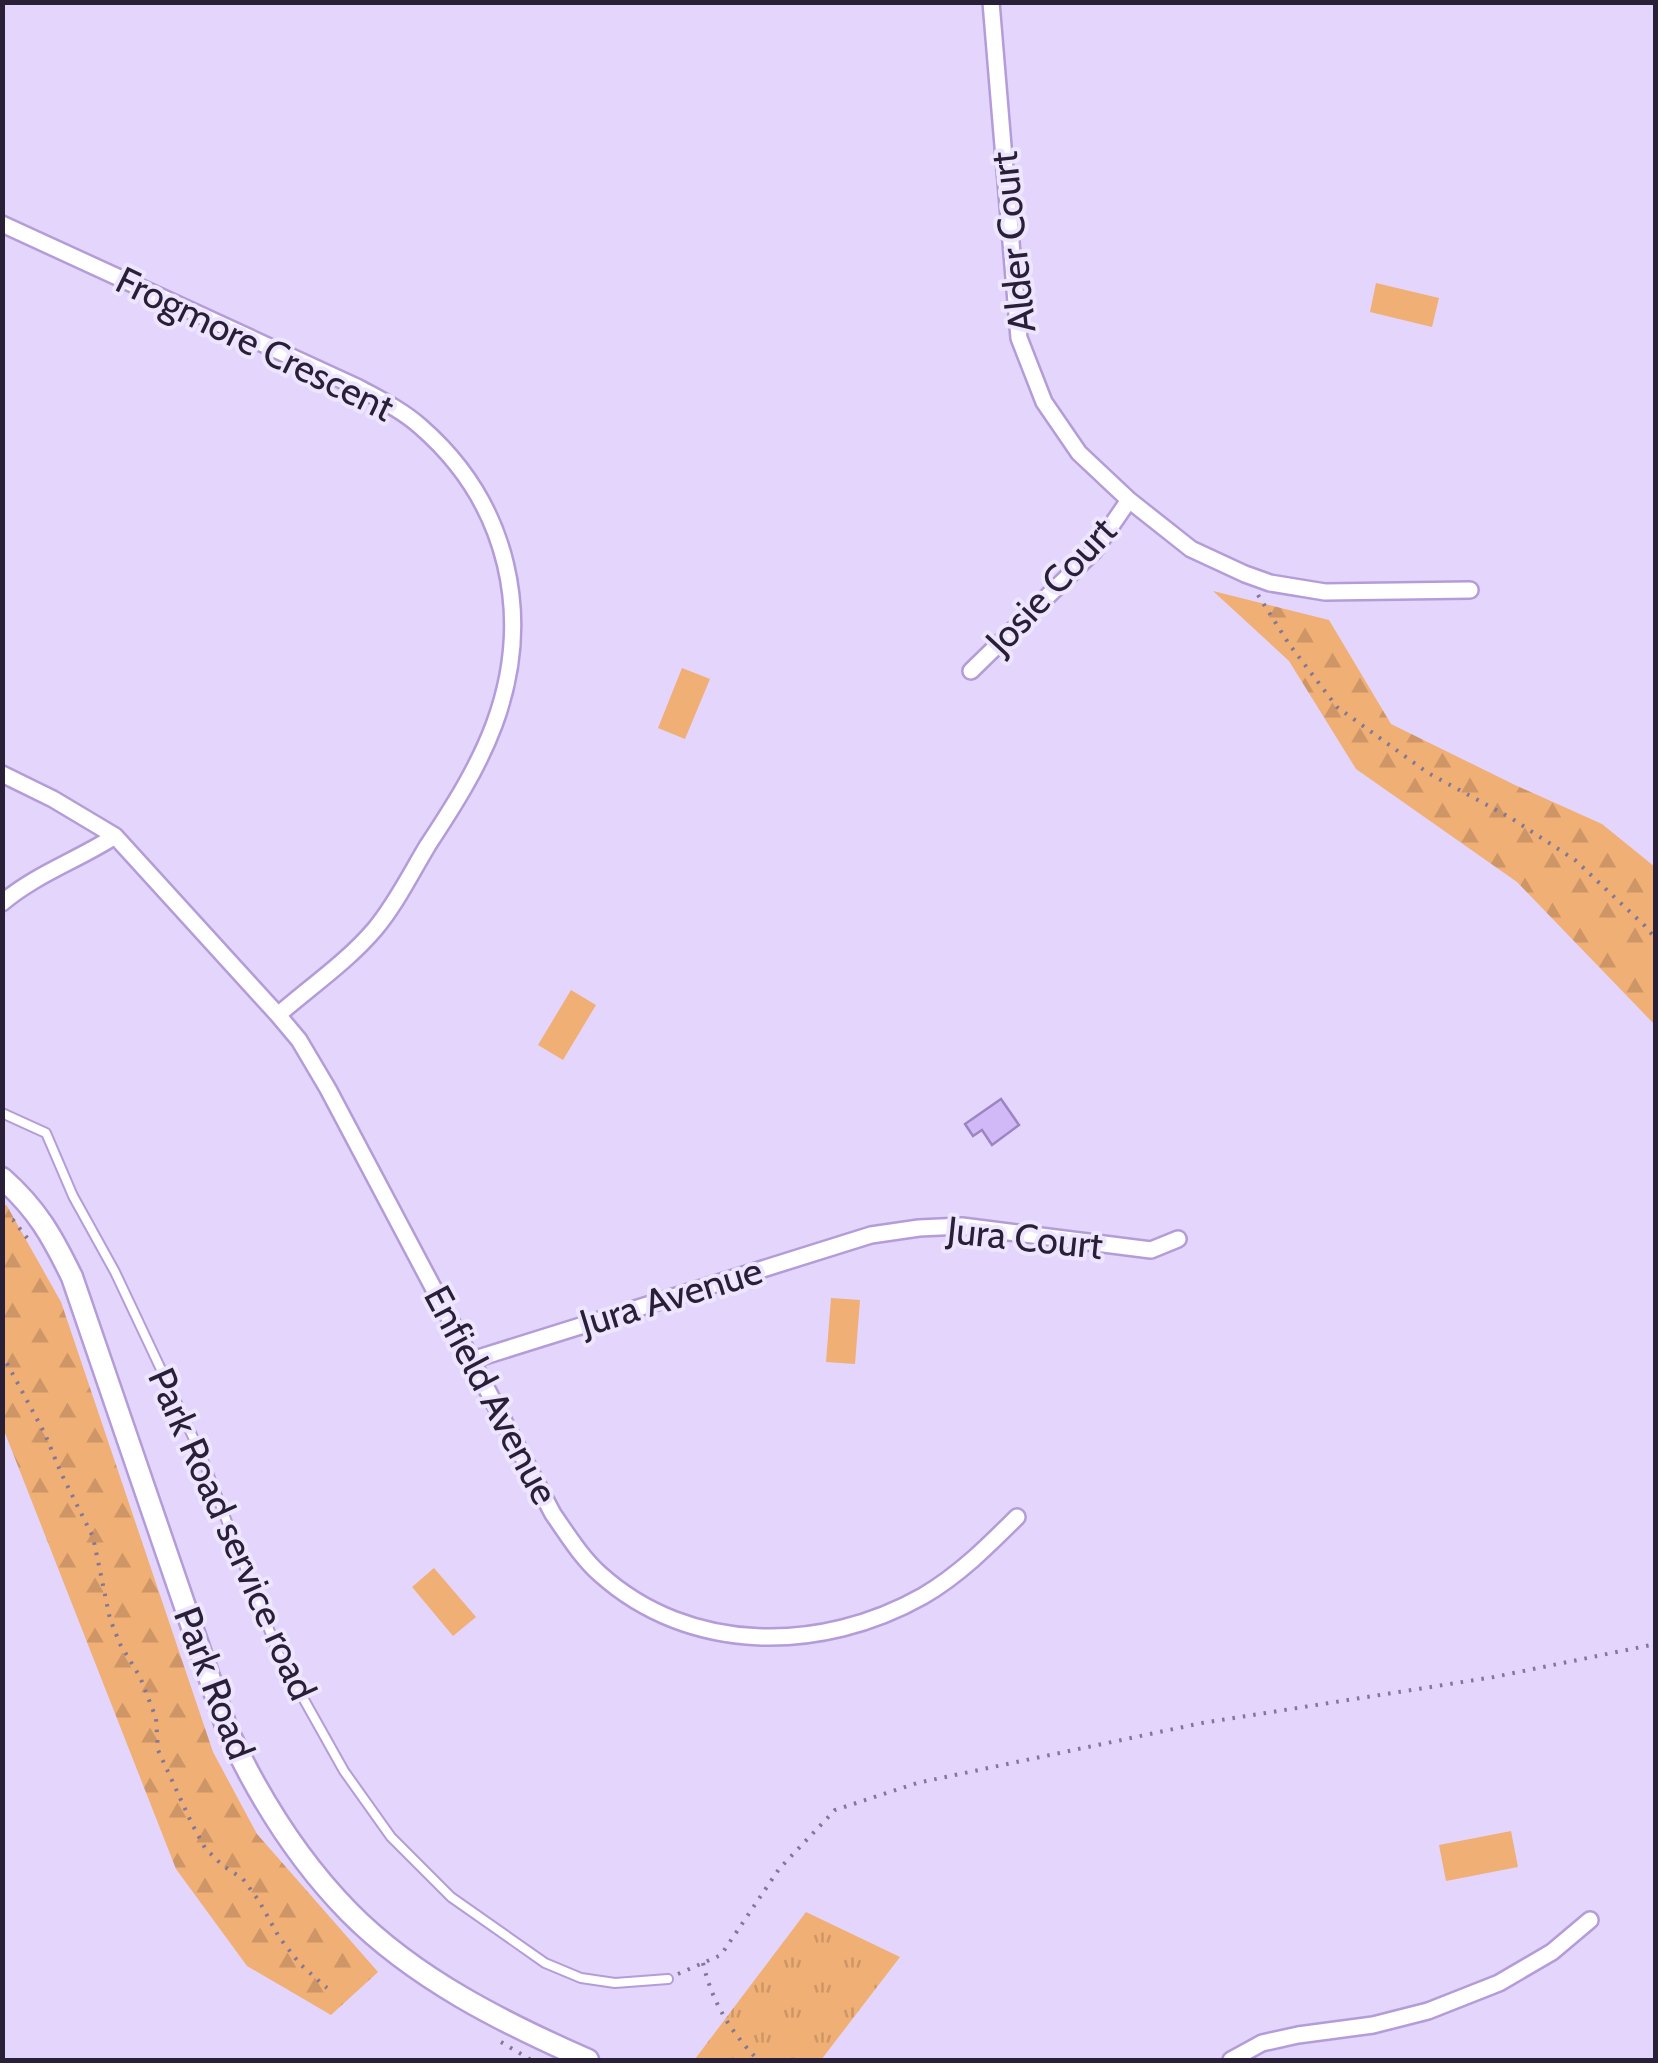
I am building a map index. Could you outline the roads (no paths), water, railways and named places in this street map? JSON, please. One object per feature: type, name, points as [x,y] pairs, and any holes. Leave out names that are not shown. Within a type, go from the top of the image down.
[{"type":"street","name":"Alder Court","points":[[990,2],[1019,338],[1044,402],[1079,453],[1129,500],[1191,549],[1245,574],[1325,592],[1470,590]]},
{"type":"street","name":"Frogmore Crescent","points":[[2,224],[396,408],[422,428],[469,481],[499,542],[512,591],[512,654],[494,725],[477,763],[374,930],[278,1015]]},
{"type":"street","name":"Josie Court","points":[[971,671],[1094,552],[1129,500]]},
{"type":"street","name":"Enfield Avenue","points":[[2,774],[54,799],[115,836],[298,1040],[328,1089],[553,1514],[598,1572],[624,1593],[654,1610],[720,1633],[748,1638],[803,1636],[864,1623],[925,1594],[955,1574],[1017,1517]]},
{"type":"street","points":[[2,903],[47,872],[115,836]]},
{"type":"street","name":"Park Road","points":[[2,1178],[26,1199],[52,1236],[72,1276],[227,1729],[268,1809],[296,1850],[350,1913],[398,1954],[450,1991],[588,2060]]},
{"type":"street","name":"Jura Court","points":[[871,1235],[962,1226],[1152,1250],[1178,1239]]},
{"type":"street","name":"Jura Avenue","points":[[472,1360],[871,1235]]},
{"type":"street","points":[[1232,2060],[1262,2042],[1373,2025],[1428,2012],[1499,1983],[1552,1952],[1590,1920]]},
{"type":"lane","name":"Park Road service road","points":[[2,1113],[46,1133],[198,1450],[279,1656],[344,1772],[391,1837],[451,1897],[546,1963],[581,1978],[615,1984],[668,1979]]}]
